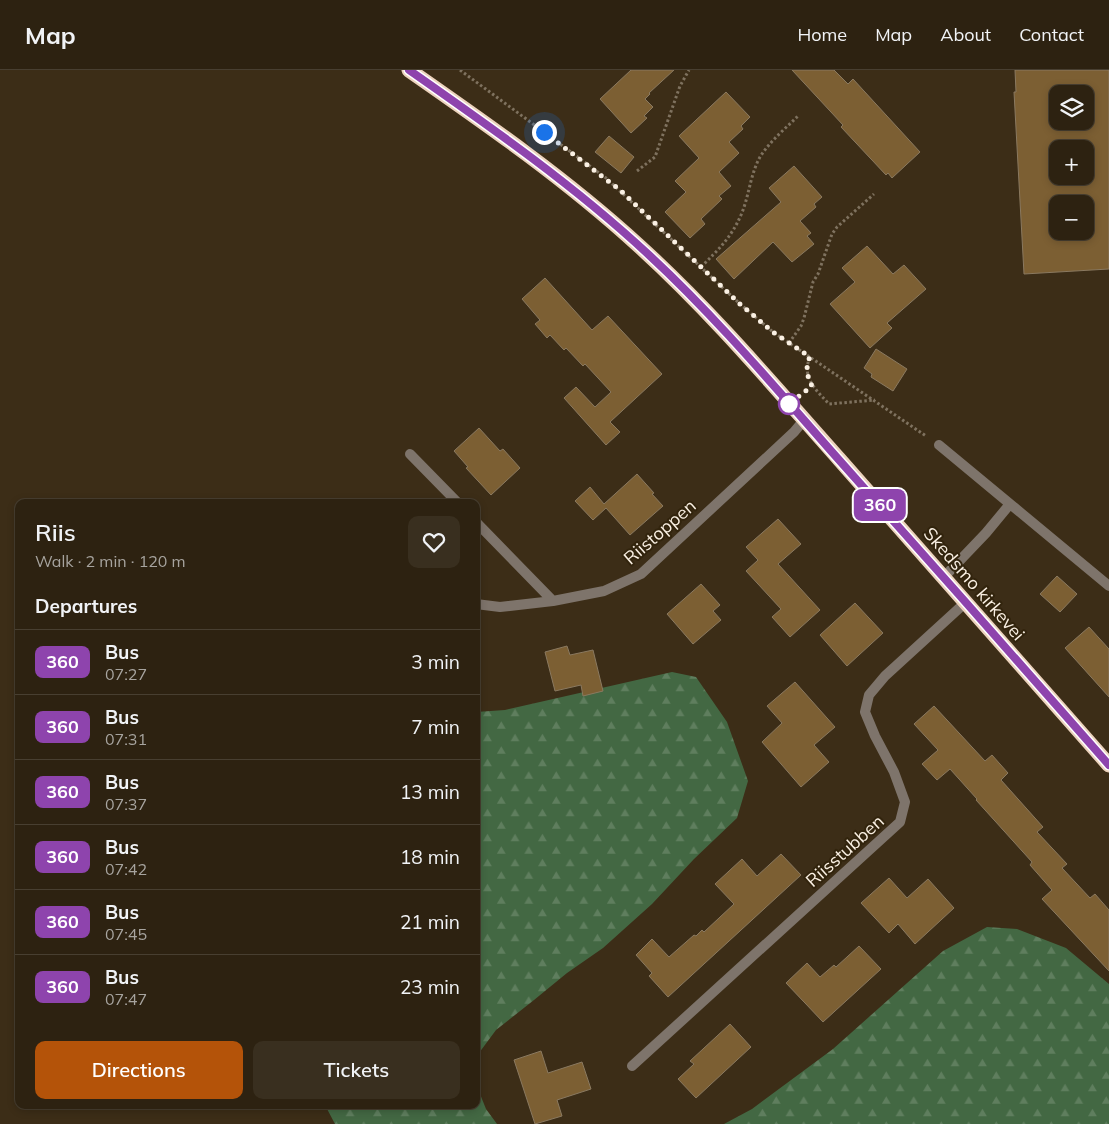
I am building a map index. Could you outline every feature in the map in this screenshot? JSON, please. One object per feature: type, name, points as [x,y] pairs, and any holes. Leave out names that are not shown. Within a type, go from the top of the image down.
[{"type":"highway","name":"Skedsmo kirkevei","points":[[409,70],[545,167],[668,272],[804,420],[1109,765]]},
{"type":"street","name":"Riistoppen","points":[[480,604],[500,607],[553,601],[604,592],[641,574],[794,432],[804,420]]},
{"type":"street","points":[[939,445],[1109,586]]},
{"type":"street","points":[[410,454],[454,499]]},
{"type":"street","points":[[944,577],[986,533],[1010,504]]},
{"type":"street","points":[[480,526],[553,601]]},
{"type":"street","name":"Riisstubben","points":[[632,1066],[900,822],[905,802],[894,772],[865,712],[869,695],[885,676],[966,602]]},
{"type":"path","points":[[460,70],[606,178],[740,304],[773,332],[876,400],[939,445]]},
{"type":"path","points":[[637,171],[656,158],[680,86],[689,70]]},
{"type":"path","points":[[702,267],[728,239],[741,215],[760,157],[799,115]]},
{"type":"path","points":[[789,343],[801,326],[813,282],[818,274],[832,234],[837,227],[874,194]]},
{"type":"path","points":[[810,357],[807,366],[809,379],[812,386],[829,404],[876,400]]},
{"type":"green space","points":[[672,672],[696,677],[727,722],[748,781],[737,818],[694,859],[652,904],[603,948],[567,973],[496,1030],[480,1052],[480,712],[505,710]]},
{"type":"green space","points":[[987,927],[1017,929],[1066,948],[1109,984],[1109,1124],[724,1124],[752,1109],[833,1049],[943,951]]},
{"type":"green space","points":[[480,1094],[486,1109],[497,1124],[335,1124],[327,1109],[480,1109]]},
{"type":"building","points":[[631,70],[674,70],[649,93],[645,99],[653,107],[644,116],[647,118],[631,133],[600,99]]},
{"type":"building","points":[[792,70],[834,70],[848,84],[853,79],[920,152],[892,178],[888,173],[886,175],[841,127],[843,125]]},
{"type":"building","points":[[1015,70],[1109,70],[1109,269],[1024,274],[1014,92],[1016,92]]},
{"type":"building","points":[[726,92],[750,117],[741,126],[743,129],[729,142],[739,153],[719,172],[731,186],[719,196],[722,199],[701,219],[705,224],[690,238],[665,212],[686,192],[675,181],[699,158],[679,136]]},
{"type":"building","points":[[609,136],[634,157],[621,173],[595,152]]},
{"type":"building","points":[[794,166],[822,197],[814,204],[816,207],[800,221],[811,233],[807,236],[814,244],[792,262],[773,242],[734,279],[716,259],[781,202],[769,188]]},
{"type":"building","points":[[867,246],[893,274],[904,265],[926,289],[887,323],[892,328],[870,348],[830,304],[855,282],[842,268]]},
{"type":"building","points":[[545,278],[592,330],[608,316],[662,374],[610,422],[620,432],[606,445],[564,398],[576,387],[595,407],[611,392],[585,364],[583,366],[550,335],[547,338],[535,324],[540,320],[522,299]]},
{"type":"building","points":[[876,349],[907,369],[893,391],[871,377],[872,374],[864,368]]},
{"type":"building","points":[[479,428],[500,451],[503,449],[520,468],[491,495],[466,468],[468,467],[454,451]]},
{"type":"building","points":[[637,474],[663,506],[630,535],[606,508],[593,520],[575,501],[590,487],[604,504]]},
{"type":"building","points":[[778,519],[801,544],[778,564],[820,610],[790,637],[772,617],[781,609],[746,571],[758,560],[746,547]]},
{"type":"building","points":[[1057,576],[1077,594],[1060,612],[1040,594]]},
{"type":"building","points":[[701,584],[720,605],[713,611],[721,620],[693,644],[667,614]]},
{"type":"building","points":[[855,603],[883,633],[847,666],[820,635]]},
{"type":"building","points":[[1089,627],[1109,649],[1109,697],[1065,648]]},
{"type":"building","points":[[567,646],[570,655],[593,650],[603,691],[583,696],[581,685],[555,691],[545,652]]},
{"type":"building","points":[[795,682],[835,727],[814,745],[829,762],[801,787],[762,742],[782,723],[767,706]]},
{"type":"building","points":[[934,706],[985,761],[992,755],[1008,773],[1001,780],[1043,827],[1037,832],[1067,864],[1062,868],[1090,898],[1095,894],[1109,910],[1109,971],[1042,899],[1052,890],[1030,865],[1032,862],[950,769],[937,780],[922,764],[938,750],[914,724]]},
{"type":"building","points":[[781,854],[801,875],[668,997],[649,976],[652,973],[636,955],[652,939],[669,957],[694,935],[696,936],[702,930],[704,932],[734,904],[715,884],[742,859],[757,876]]},
{"type":"building","points":[[889,878],[907,898],[928,879],[954,908],[915,944],[898,924],[889,933],[861,903]]},
{"type":"building","points":[[859,946],[881,969],[823,1022],[786,983],[807,963],[820,977],[834,965],[836,967]]},
{"type":"building","points":[[730,1024],[751,1047],[696,1098],[678,1079],[694,1064],[690,1061]]},
{"type":"building","points":[[541,1051],[548,1073],[582,1062],[591,1089],[557,1100],[562,1116],[535,1124],[514,1060]]},
{"type":"bus line","name":"360","points":[[409,70],[545,167],[590,203],[668,272],[804,420],[1109,765]]},
{"type":"route","points":[[544,132],[606,178],[740,304],[773,332],[810,357],[807,373],[812,386],[789,404]]}]
